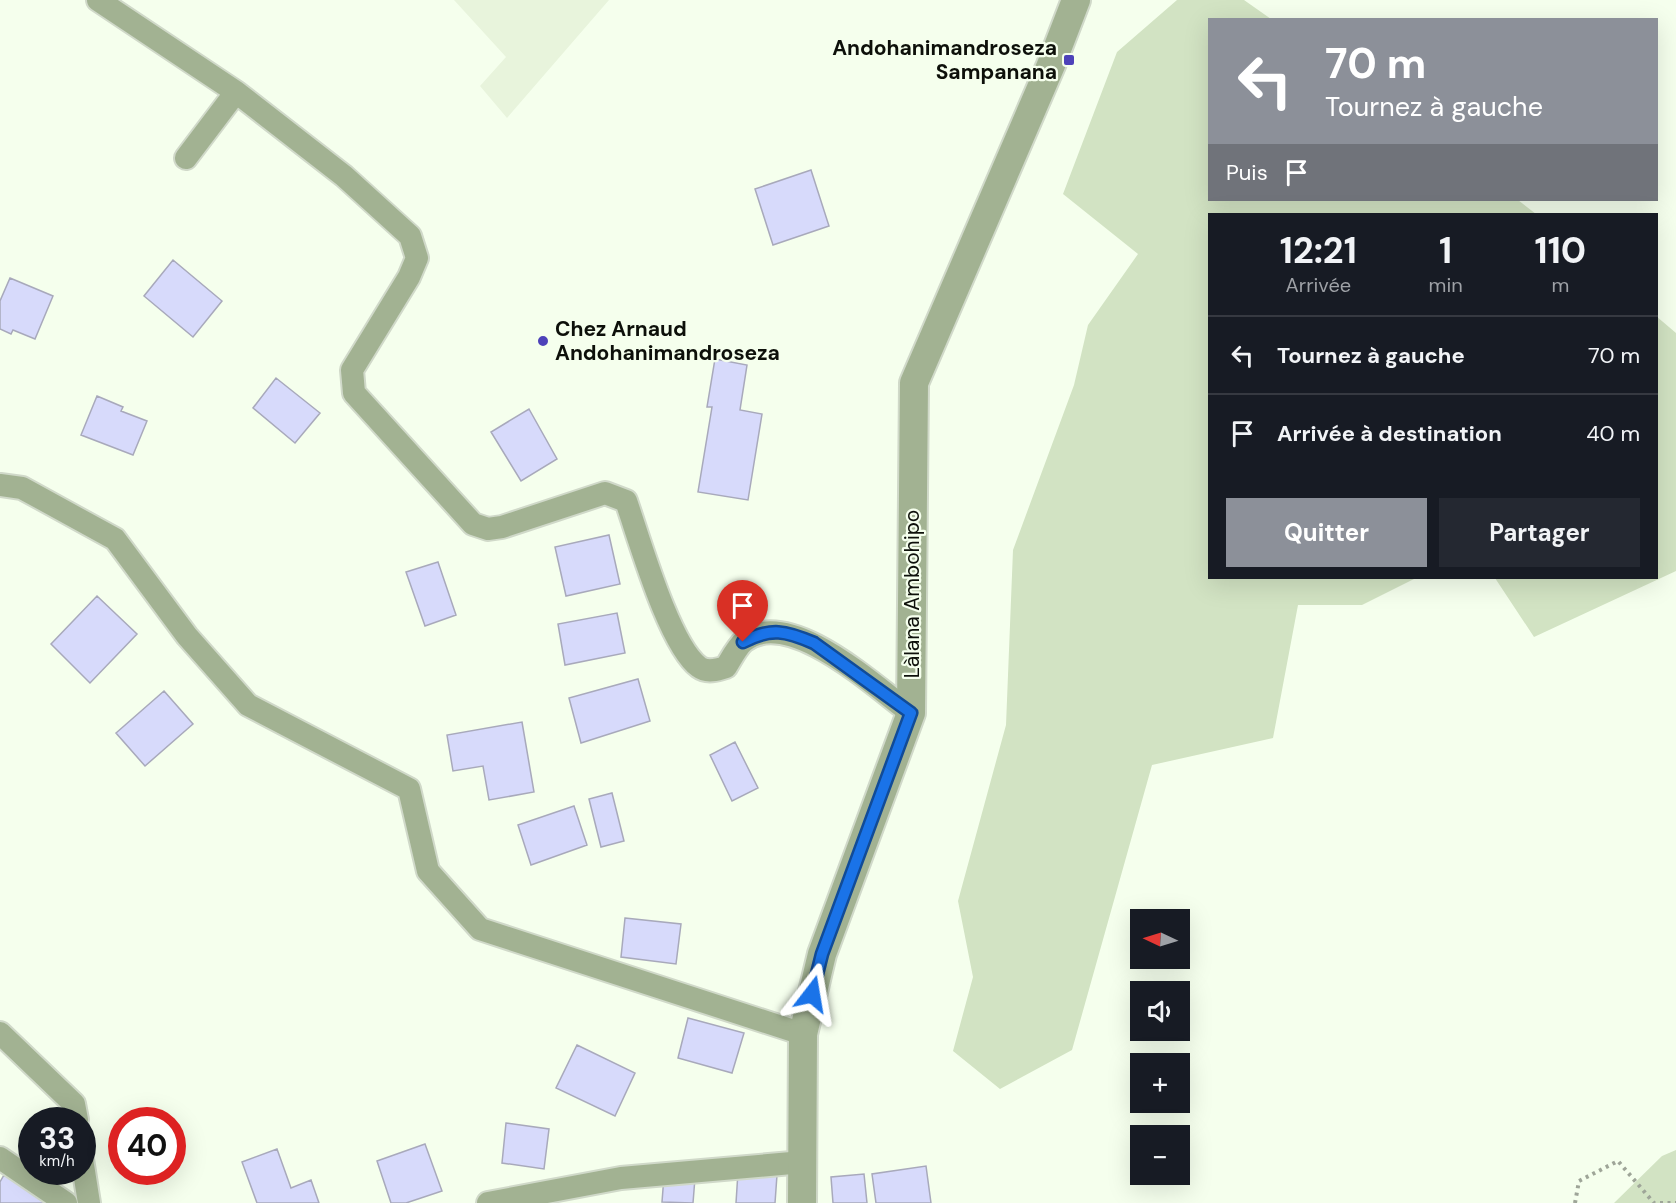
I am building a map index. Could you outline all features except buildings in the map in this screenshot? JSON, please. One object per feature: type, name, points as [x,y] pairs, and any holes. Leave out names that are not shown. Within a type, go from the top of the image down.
[{"type":"street","points":[[98,0],[236,92],[344,176],[410,236],[417,258],[409,277],[352,370],[354,393],[473,524],[488,529],[502,527],[605,493],[618,496],[626,501],[678,641],[700,668],[713,671],[726,668],[743,642],[762,632],[791,633],[814,643],[911,713]]},
{"type":"street","name":"Làlana Ambohipo","points":[[802,1203],[803,1034],[822,954],[911,713],[914,383],[1051,65],[1076,0]]},
{"type":"street","points":[[186,158],[236,92]]},
{"type":"street","points":[[0,485],[22,488],[115,539],[187,636],[248,705],[409,789],[428,871],[480,929],[803,1034]]},
{"type":"street","points":[[0,1033],[75,1107]]},
{"type":"street","points":[[0,1158],[66,1203]]},
{"type":"street","points":[[488,1203],[621,1178],[803,1162]]},
{"type":"street","points":[[86,1185],[89,1203]]},
{"type":"path","points":[[1575,1203],[1579,1181],[1618,1161],[1654,1203],[1676,1203]]},
{"type":"shaded area","points":[[454,0],[609,0],[507,118],[480,86],[506,57]]},
{"type":"shaded area","points":[[1177,0],[1244,0],[1270,18],[1208,18],[1208,201],[1519,201],[1535,213],[1208,213],[1208,579],[1414,579],[1362,605],[1298,605],[1273,738],[1152,765],[1072,1050],[1000,1089],[953,1051],[973,977],[958,901],[1006,725],[1013,550],[1074,385],[1088,325],[1138,254],[1063,194],[1117,52]]},
{"type":"shaded area","points":[[1658,318],[1676,333],[1676,571],[1534,637],[1496,579],[1658,579]]},
{"type":"shaded area","points":[[1676,1150],[1676,1203],[1614,1203],[1662,1156]]},
{"type":"place","name":"Andohanimandroseza Sampanana","points":[[1069,60]]},
{"type":"place","name":"Chez Arnaud Andohanimandroseza","points":[[543,341]]},
{"type":"route","points":[[743,642],[762,632],[791,633],[814,643],[911,713],[822,954],[812,994]]}]
